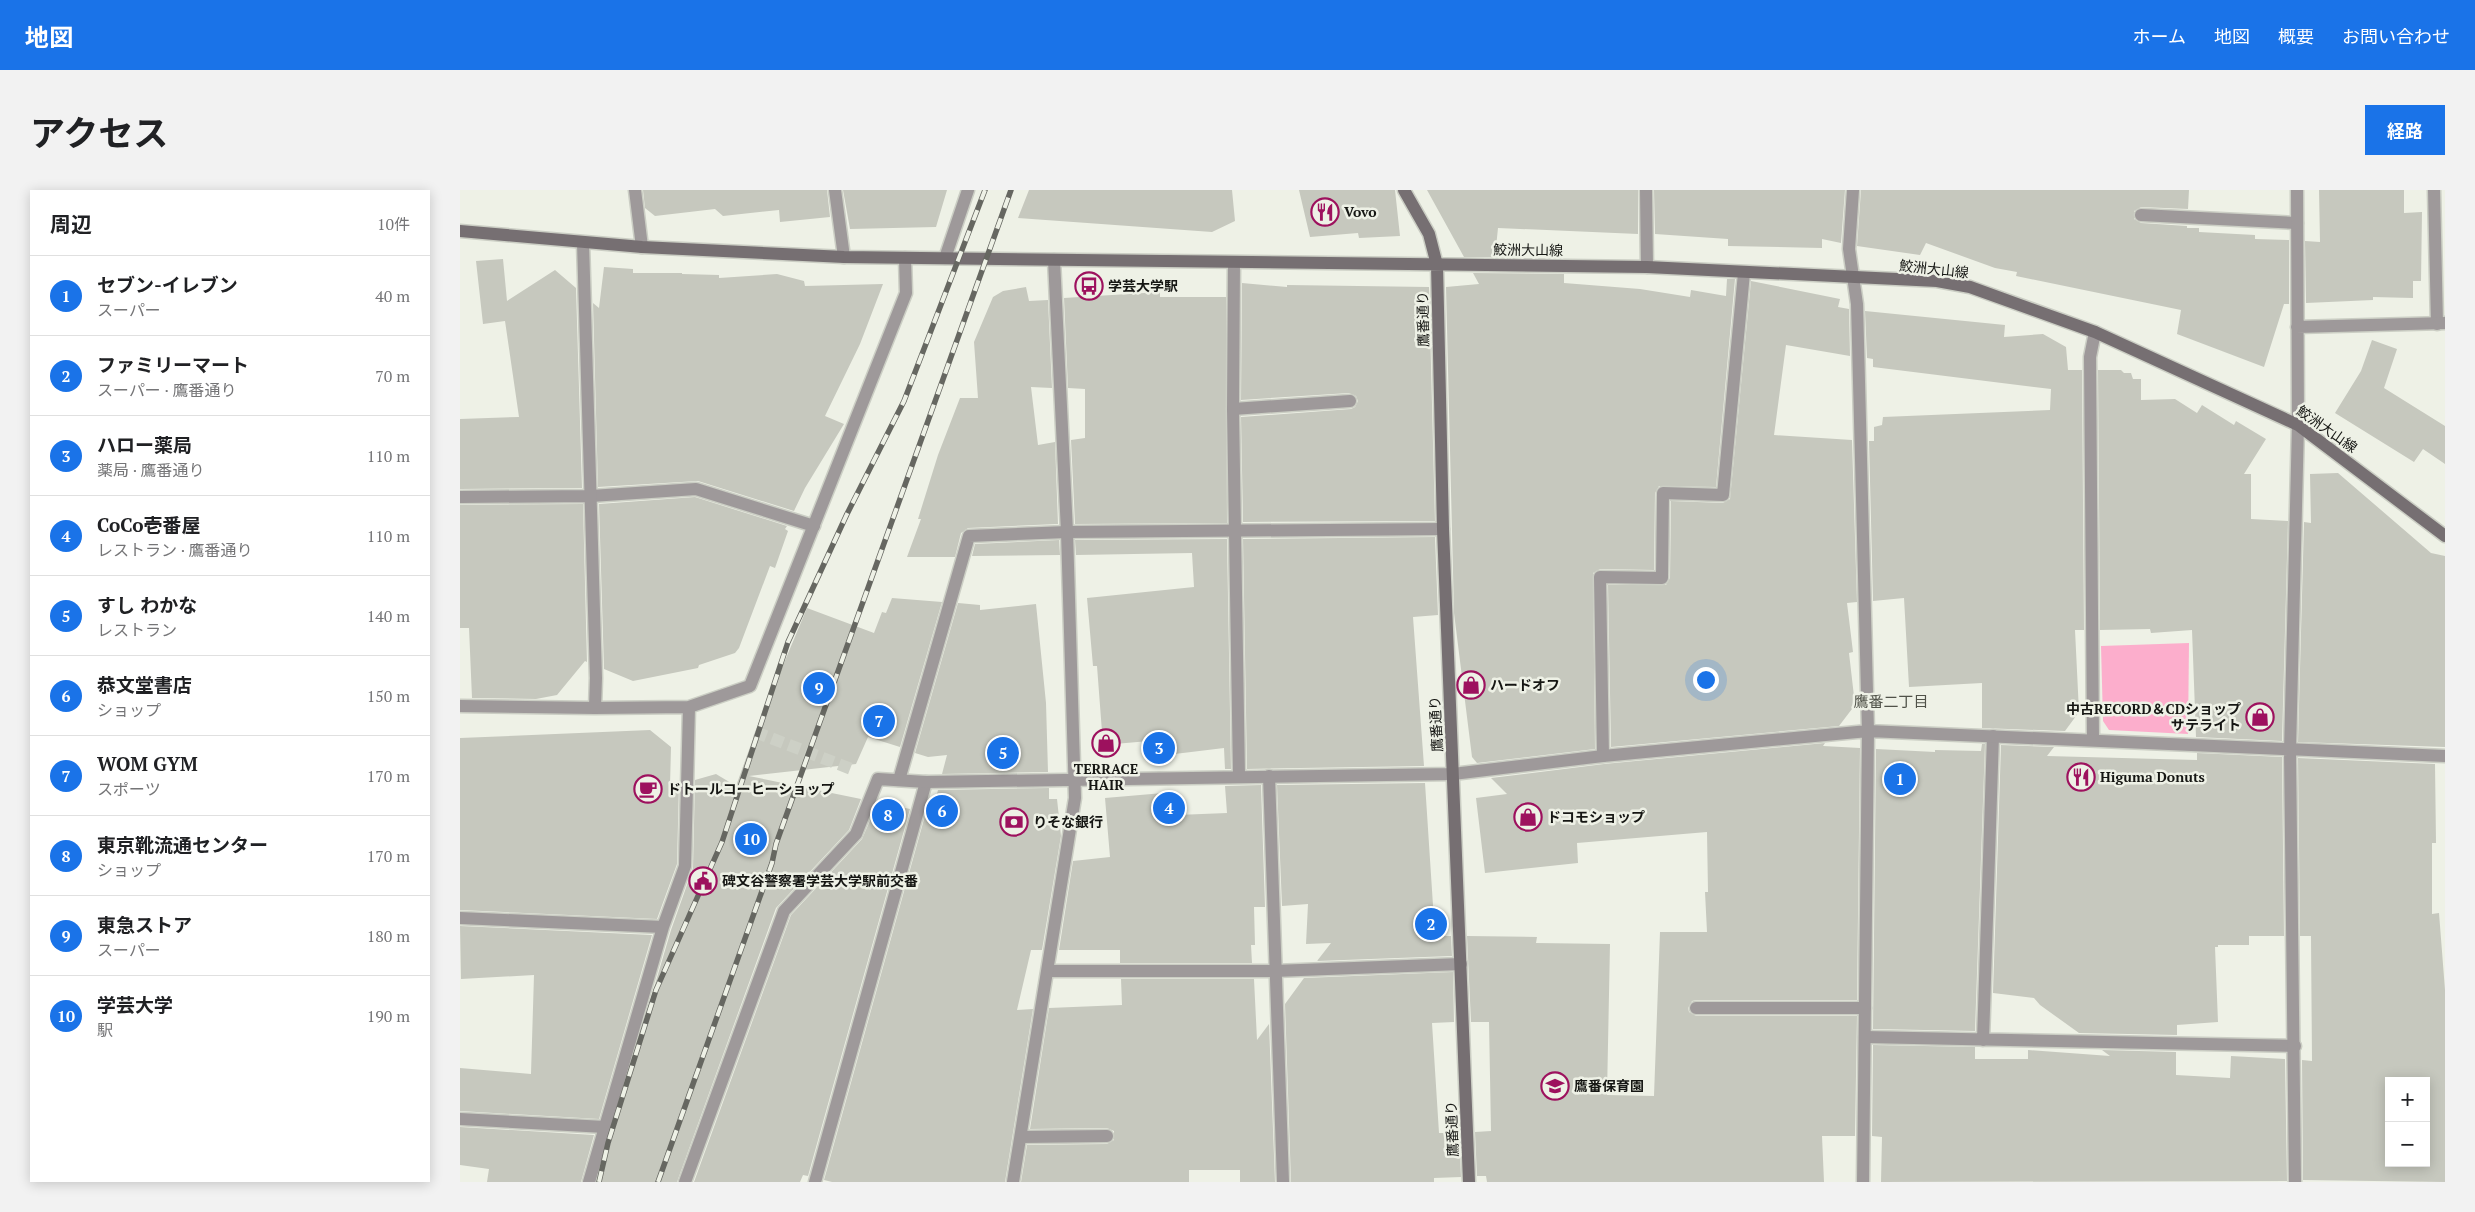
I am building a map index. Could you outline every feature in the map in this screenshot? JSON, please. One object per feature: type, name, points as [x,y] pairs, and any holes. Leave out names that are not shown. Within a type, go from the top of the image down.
[{"type":"street","points":[[634,190],[642,247]]},
{"type":"street","points":[[835,190],[844,257]]},
{"type":"street","points":[[945,258],[968,190]]},
{"type":"street","points":[[1404,190],[1429,234],[1437,265]]},
{"type":"street","points":[[1646,190],[1646,267]]},
{"type":"street","points":[[1853,190],[1849,249],[1855,278],[1868,731],[1864,1182]]},
{"type":"street","points":[[2294,1182],[2295,1046],[2290,750],[2298,425],[2297,190]]},
{"type":"street","points":[[2297,327],[2441,324],[2434,190]]},
{"type":"street","points":[[2141,215],[2297,223]]},
{"type":"street","name":"鮫洲大山線","points":[[460,231],[642,247],[844,257],[1646,267],[1938,281],[1970,287],[2096,332],[2298,425],[2445,536]]},
{"type":"street","points":[[583,243],[596,678],[595,708]]},
{"type":"street","points":[[460,706],[689,707],[750,686],[906,293],[905,258]]},
{"type":"street","points":[[1013,1182],[1075,798],[1054,260]]},
{"type":"street","points":[[1234,263],[1233,409],[1239,776]]},
{"type":"street","name":"鷹番通り","points":[[1437,265],[1443,529],[1462,964],[1468,1182]]},
{"type":"street","points":[[1603,756],[1600,577],[1662,578],[1663,493],[1722,495],[1744,273]]},
{"type":"street","points":[[2093,740],[2090,357],[2096,332]]},
{"type":"street","points":[[1233,409],[1350,401]]},
{"type":"street","points":[[460,497],[591,496],[696,489],[814,526]]},
{"type":"street","points":[[899,780],[969,536],[1066,532],[1443,529]]},
{"type":"street","points":[[589,1182],[663,927],[685,866],[689,707]]},
{"type":"street","points":[[685,1182],[784,910],[856,834],[878,779],[926,782],[1453,774],[1603,756],[1868,731],[2445,756]]},
{"type":"street","points":[[1982,1040],[1994,736]]},
{"type":"street","points":[[1268,776],[1283,1182]]},
{"type":"street","points":[[815,1182],[926,782]]},
{"type":"street","points":[[460,918],[663,927]]},
{"type":"street","points":[[1048,971],[1274,971],[1462,964]]},
{"type":"street","points":[[1696,1008],[1865,1008]]},
{"type":"street","points":[[1865,1037],[2295,1046]]},
{"type":"street","points":[[460,1119],[604,1127]]},
{"type":"street","points":[[1021,1137],[1107,1136]]},
{"type":"shaded area","points":[[2189,643],[2188,734],[2109,730],[2103,721],[2101,646]]},
{"type":"building","points":[[643,190],[827,190],[830,217],[780,222],[779,210],[723,216],[715,209],[655,216],[645,208]]},
{"type":"building","points":[[843,190],[947,190],[936,227],[850,229]]},
{"type":"building","points":[[1029,190],[1232,190],[1235,221],[1212,232],[1018,218]]},
{"type":"building","points":[[1299,190],[1395,190],[1400,236],[1359,238],[1358,233],[1310,237]]},
{"type":"building","points":[[1427,190],[1638,190],[1638,234],[1498,228],[1495,257],[1464,257]]},
{"type":"building","points":[[1654,190],[1845,190],[1841,243],[1822,239],[1822,248],[1728,246],[1728,239],[1655,234]]},
{"type":"building","points":[[1861,190],[2189,190],[2188,209],[2141,207],[2134,211],[2134,219],[2141,223],[2199,228],[2199,232],[2255,235],[2255,239],[2289,240],[2289,304],[2284,304],[2264,367],[2177,334],[2181,310],[2016,276],[2017,272],[1995,268],[1926,243],[1920,255],[1857,246]]},
{"type":"building","points":[[2319,190],[2404,190],[2404,213],[2422,212],[2421,281],[2413,281],[2413,298],[2373,297],[2373,300],[2306,303],[2305,241],[2320,242]]},
{"type":"building","points":[[503,259],[507,301],[555,270],[576,288],[582,488],[460,489],[460,419],[519,417],[505,321],[483,324],[476,261]]},
{"type":"building","points":[[604,267],[633,269],[633,273],[719,275],[719,278],[777,274],[804,281],[805,286],[883,284],[860,344],[825,416],[844,424],[805,488],[794,511],[698,481],[598,487],[593,303],[599,308]]},
{"type":"building","points":[[1473,273],[1564,274],[1564,283],[1640,289],[1690,297],[1691,290],[1726,296],[1727,279],[1735,279],[1716,487],[1659,486],[1655,493],[1654,570],[1600,569],[1593,573],[1595,749],[1477,763],[1472,757],[1454,613],[1446,287],[1479,284]]},
{"type":"building","points":[[1751,281],[1840,299],[1838,307],[1849,309],[1850,356],[1786,345],[1774,435],[1852,440],[1857,602],[1847,603],[1853,652],[1849,653],[1855,705],[1839,726],[1611,747],[1608,585],[1666,585],[1670,578],[1671,501],[1723,503],[1730,499]]},
{"type":"building","points":[[1242,283],[1287,287],[1287,285],[1429,287],[1435,521],[1243,522],[1241,417],[1351,409],[1355,407],[1358,401],[1356,396],[1349,393],[1241,400]]},
{"type":"building","points":[[1026,287],[1029,301],[1048,300],[1052,388],[1031,387],[1038,445],[1055,442],[1058,524],[968,528],[961,533],[955,557],[907,557],[921,519],[918,519],[938,455],[960,398],[978,398],[974,342],[993,297],[1003,291]]},
{"type":"building","points":[[1160,292],[1160,297],[1226,297],[1227,523],[1075,524],[1071,440],[1085,438],[1085,389],[1068,388],[1064,298]]},
{"type":"building","points":[[1865,311],[2005,325],[2004,337],[2043,334],[2066,347],[2068,370],[2082,370],[2084,630],[2075,630],[2079,712],[2065,731],[1982,728],[1982,683],[1909,687],[1904,598],[1873,601],[1869,441],[1874,441],[1874,427],[1882,425],[1883,417],[2050,410],[2051,389],[1873,367],[1873,359],[1867,358]]},
{"type":"building","points":[[2372,340],[2397,349],[2384,388],[2445,426],[2445,464],[2423,449],[2414,462],[2335,413],[2361,371]]},
{"type":"building","points":[[2098,370],[2121,370],[2124,373],[2131,373],[2133,379],[2141,379],[2141,400],[2175,399],[2197,413],[2202,405],[2234,425],[2236,421],[2266,439],[2244,474],[2251,474],[2251,519],[2288,521],[2282,741],[2196,737],[2192,630],[2151,633],[2150,629],[2100,630]]},
{"type":"building","points":[[2338,473],[2431,553],[2445,556],[2445,747],[2298,742],[2304,522],[2311,523],[2310,474]]},
{"type":"building","points":[[695,497],[787,526],[785,529],[788,531],[775,568],[770,566],[739,648],[735,653],[699,665],[698,668],[633,681],[604,669],[599,504]]},
{"type":"building","points":[[583,504],[587,662],[585,661],[557,695],[536,699],[472,698],[469,628],[460,628],[460,505]]},
{"type":"building","points":[[1435,537],[1438,615],[1413,617],[1424,766],[1247,769],[1243,539]]},
{"type":"building","points":[[1227,539],[1231,769],[1225,769],[1224,748],[1150,757],[1149,741],[1103,745],[1097,666],[1093,666],[1087,598],[1194,587],[1192,553],[1076,555],[1075,540]]},
{"type":"building","points":[[1059,540],[1060,555],[972,556],[975,544]]},
{"type":"building","points":[[892,598],[942,602],[900,747],[868,737],[856,764],[749,776],[861,799],[849,830],[776,908],[677,1182],[597,1182],[671,930],[693,868],[695,780],[716,774],[736,786],[758,725],[807,608],[874,633],[882,612],[886,613]]},
{"type":"building","points":[[958,603],[980,605],[980,610],[1036,604],[1046,703],[1048,772],[942,774],[947,755],[928,757],[915,753]]},
{"type":"building","points":[[650,730],[671,747],[670,786],[679,784],[677,864],[657,919],[460,910],[460,738]]},
{"type":"building","points":[[1825,743],[1823,746],[1860,748],[1857,1000],[1696,1000],[1692,1001],[1688,1008],[1689,1012],[1696,1016],[1857,1016],[1855,1136],[1822,1136],[1824,1182],[1487,1182],[1486,1176],[1477,1176],[1475,1132],[1491,1131],[1489,1022],[1471,1022],[1467,936],[1537,937],[1536,943],[1610,944],[1607,1095],[1654,1096],[1660,932],[1707,932],[1705,892],[1708,892],[1707,832],[1577,843],[1578,863],[1485,873],[1476,798],[1507,794],[1491,778],[1604,764]]},
{"type":"building","points":[[1982,744],[1985,744],[1975,1031],[1873,1029],[1876,749],[1935,752],[1935,750],[1981,751]]},
{"type":"building","points":[[2001,745],[2054,747],[2047,756],[2197,760],[2197,753],[2282,757],[2284,936],[2249,936],[2249,945],[2218,945],[2218,947],[2215,947],[2218,1022],[2177,1025],[2177,1035],[2079,1033],[2040,1005],[2034,998],[1993,993]]},
{"type":"building","points":[[2298,758],[2435,764],[2436,843],[2432,843],[2432,914],[2439,913],[2445,990],[2445,1182],[2303,1180],[2302,1060],[2312,1061],[2311,936],[2300,936]]},
{"type":"building","points":[[1425,783],[1435,936],[1451,936],[1452,956],[1317,961],[1331,943],[1306,944],[1308,904],[1282,906],[1277,785]]},
{"type":"building","points":[[1261,785],[1265,907],[1254,907],[1255,945],[1251,945],[1252,963],[1120,963],[1120,950],[1059,950],[1073,861],[1110,857],[1105,798],[1175,792],[1177,815],[1227,813],[1225,786]]},
{"type":"building","points":[[1049,788],[1049,799],[1057,799],[1061,836],[1042,950],[1031,950],[1017,1010],[1033,1009],[1005,1182],[832,1182],[824,1180],[926,812],[932,813],[938,790]]},
{"type":"building","points":[[878,802],[910,809],[808,1176],[803,1175],[800,1182],[694,1182],[791,915],[862,839]]},
{"type":"building","points":[[460,926],[652,935],[599,1119],[460,1111],[460,1068],[531,1074],[534,975],[461,979]]},
{"type":"building","points":[[1453,972],[1454,1022],[1432,1023],[1439,1133],[1459,1133],[1461,1177],[1434,1178],[1434,1182],[1291,1182],[1285,1004],[1304,978]]},
{"type":"building","points":[[1121,979],[1254,979],[1257,1040],[1269,1024],[1275,1182],[1240,1182],[1240,1170],[1189,1170],[1189,1182],[1021,1182],[1027,1145],[1107,1144],[1114,1140],[1114,1131],[1107,1128],[1030,1129],[1049,1008],[1122,1005]]},
{"type":"building","points":[[1873,1045],[1975,1047],[1975,1059],[2028,1059],[2028,1050],[2110,1056],[2102,1050],[2176,1052],[2176,1075],[2230,1078],[2231,1056],[2285,1059],[2287,1181],[1881,1182],[1882,1137],[1872,1136]]},
{"type":"building","points":[[460,1127],[594,1135],[581,1182],[487,1182],[489,1169],[460,1165]]},
{"type":"tunnel","points":[[755,732],[854,770]]},
{"type":"railway","points":[[599,1182],[608,1143],[656,990],[722,842],[788,642],[847,514],[904,401],[985,190]]},
{"type":"railway","points":[[658,1182],[772,863],[776,844],[1011,190]]},
{"type":"place","name":"Vovo","points":[[1325,212]]},
{"type":"place","name":"学芸大学駅","points":[[1089,286]]},
{"type":"place","name":"ハードオフ","points":[[1471,685]]},
{"type":"place","name":"東急ストア","points":[[819,688]]},
{"type":"place","name":"中古RECORD＆CDショップ サテライト","points":[[2260,717]]},
{"type":"place","name":"WOM GYM","points":[[879,721]]},
{"type":"place","name":"TERRACE HAIR","points":[[1106,743]]},
{"type":"place","name":"ハロー薬局","points":[[1159,748]]},
{"type":"place","name":"すし わかな","points":[[1003,753]]},
{"type":"place","name":"Higuma Donuts","points":[[2081,777]]},
{"type":"place","name":"セブン-イレブン","points":[[1900,779]]},
{"type":"place","name":"ドトールコーヒーショップ","points":[[648,789]]},
{"type":"place","name":"CoCo壱番屋","points":[[1169,808]]},
{"type":"place","name":"恭文堂書店","points":[[942,811]]},
{"type":"place","name":"東京靴流通センター","points":[[888,815]]},
{"type":"place","name":"ドコモショップ","points":[[1528,817]]},
{"type":"place","name":"りそな銀行","points":[[1014,822]]},
{"type":"place","name":"学芸大学","points":[[751,839]]},
{"type":"place","name":"碑文谷警察署学芸大学駅前交番","points":[[703,881]]},
{"type":"place","name":"ファミリーマート","points":[[1431,924]]},
{"type":"place","name":"鷹番保育園","points":[[1555,1086]]},
{"type":"district","name":"鷹番二丁目","points":[[1891,702]]}]
